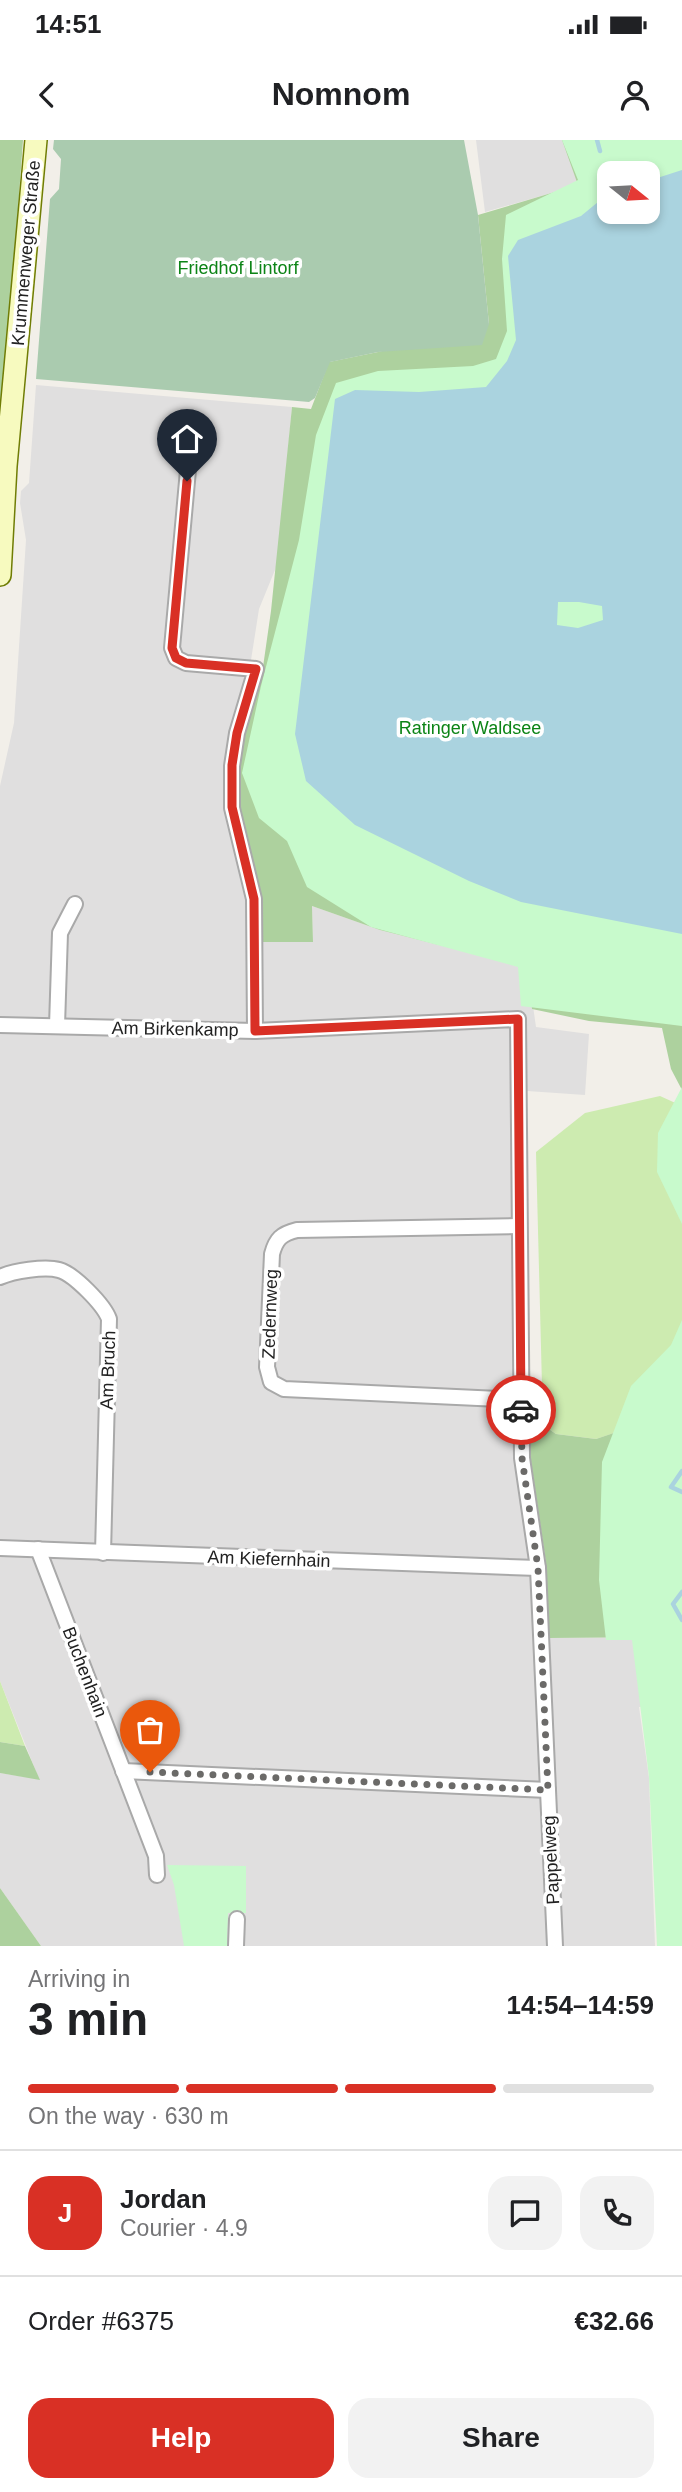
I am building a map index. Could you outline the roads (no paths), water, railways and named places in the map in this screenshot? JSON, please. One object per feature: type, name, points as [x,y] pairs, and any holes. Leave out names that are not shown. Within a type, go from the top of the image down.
[{"type":"main road","name":"Krummenweger Straße","points":[[0,575],[6,466],[36,140]]},
{"type":"street","points":[[189,459],[172,648],[176,658],[186,663],[256,669],[237,733],[232,765],[232,807],[254,899],[255,1031]]},
{"type":"street","points":[[57,1026],[60,933],[75,904]]},
{"type":"street","name":"Am Birkenkamp","points":[[0,1025],[255,1031],[518,1019]]},
{"type":"street","name":"Pappelweg","points":[[518,1019],[522,1458],[538,1568],[555,1946]]},
{"type":"street","name":"Zedernweg","points":[[519,1226],[297,1230],[286,1233],[278,1239],[272,1254],[267,1367],[271,1381],[284,1389],[521,1400]]},
{"type":"street","name":"Am Bruch","points":[[0,1277],[11,1272],[60,1270],[105,1308],[109,1319],[103,1553]]},
{"type":"street","name":"Am Kiefernhain","points":[[0,1548],[538,1568]]},
{"type":"street","name":"Buchenhain","points":[[38,1549],[156,1856],[157,1875]]},
{"type":"street","points":[[123,1771],[548,1790]]},
{"type":"street","points":[[237,1919],[238,1946]]},
{"type":"water","name":"Ratinger Waldsee","points":[[682,170],[682,934],[521,902],[469,881],[355,825],[306,781],[295,734],[335,399],[355,390],[419,392],[486,387],[507,361],[516,340],[508,256],[518,240],[581,216],[597,203],[597,224],[660,224],[660,177]],"holes":[[[558,602],[602,606],[603,620],[578,628],[557,625]]]},
{"type":"waterway","points":[[597,140],[600,151]]},
{"type":"waterway","points":[[682,1471],[671,1487],[682,1492]]},
{"type":"waterway","points":[[682,1592],[673,1604],[682,1620]]},
{"type":"park label","name":"Friedhof Lintorf","points":[[238,268]]}]
